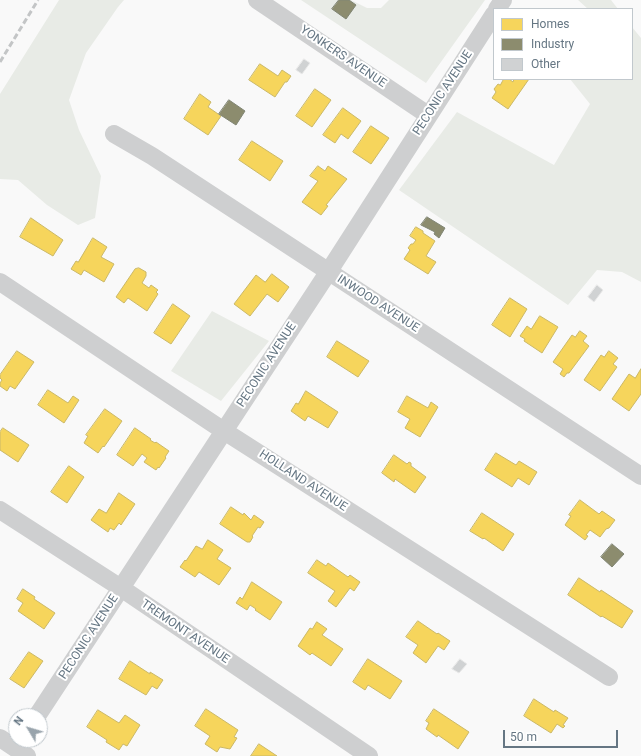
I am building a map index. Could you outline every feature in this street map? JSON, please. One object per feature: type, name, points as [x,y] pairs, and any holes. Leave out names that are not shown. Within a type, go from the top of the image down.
[{"type":"street","name":"YONKERS AVENUE","points":[[257,0],[428,115]]},
{"type":"street","name":"PECONIC AVENUE","points":[[43,708],[329,271],[493,16]]},
{"type":"street","name":"INWOOD AVENUE","points":[[114,134],[159,160],[641,476]]},
{"type":"street","name":"HOLLAND AVENUE","points":[[0,282],[224,430],[609,677]]},
{"type":"street","name":"TREMONT AVENUE","points":[[0,510],[121,588],[369,756]]},
{"type":"street","points":[[0,738],[19,750]]},
{"type":"shaded area","points":[[59,0],[124,0],[86,53],[69,100],[79,130],[101,176],[95,218],[78,225],[47,205],[18,180],[0,179],[0,94]]},
{"type":"shaded area","points":[[301,0],[351,0],[367,8],[381,8],[389,0],[485,0],[426,83]]},
{"type":"shaded area","points":[[578,0],[611,0],[617,8],[587,8]]},
{"type":"shaded area","points":[[633,28],[641,38],[641,282],[622,272],[597,270],[568,305],[399,190],[457,112],[554,165],[590,104],[571,80],[633,80]]},
{"type":"shaded area","points":[[212,311],[269,341],[221,401],[171,371]]},
{"type":"building: Homes","points":[[260,64],[278,76],[282,70],[291,76],[275,97],[249,80]]},
{"type":"building: Homes","points":[[503,80],[510,80],[513,82],[514,80],[528,80],[508,109],[492,98],[496,92],[494,89],[498,84],[500,85]]},
{"type":"building: Homes","points":[[315,89],[331,100],[312,127],[296,116]]},
{"type":"building: Homes","points":[[200,94],[211,102],[208,107],[221,116],[208,135],[184,119]]},
{"type":"building: Homes","points":[[343,108],[361,121],[348,139],[341,134],[335,143],[323,135]]},
{"type":"building: Homes","points":[[371,126],[389,138],[371,164],[353,152]]},
{"type":"building: Homes","points":[[252,141],[283,161],[270,181],[239,160]]},
{"type":"building: Homes","points":[[318,166],[325,171],[328,166],[347,179],[326,205],[328,206],[321,215],[302,202],[318,181],[310,176]]},
{"type":"building: Homes","points":[[31,218],[63,240],[53,256],[20,237]]},
{"type":"building: Homes","points":[[416,227],[435,241],[426,256],[436,262],[428,274],[404,259],[410,250],[408,248],[416,240],[410,236]]},
{"type":"building: Homes","points":[[93,238],[107,247],[101,257],[114,264],[104,282],[84,270],[81,275],[71,269],[76,261],[78,262]]},
{"type":"building: Homes","points":[[139,268],[146,272],[146,276],[142,283],[149,288],[151,285],[158,290],[156,292],[158,294],[147,311],[128,298],[124,303],[116,297],[135,269]]},
{"type":"building: Homes","points":[[272,274],[289,287],[278,302],[267,294],[250,316],[234,304],[256,275],[265,282]]},
{"type":"building: Homes","points":[[510,298],[527,309],[510,337],[492,325]]},
{"type":"building: Homes","points":[[173,304],[190,316],[171,344],[154,333]]},
{"type":"building: Homes","points":[[540,316],[558,327],[542,353],[524,341],[525,339],[520,336],[527,326],[531,329]]},
{"type":"building: Homes","points":[[580,331],[587,336],[583,341],[589,346],[569,373],[567,373],[564,377],[560,374],[563,369],[553,362],[572,335],[575,337]]},
{"type":"building: Homes","points":[[337,341],[369,361],[358,377],[327,357]]},
{"type":"building: Homes","points":[[17,351],[34,362],[15,389],[10,386],[7,391],[0,386],[2,380],[0,375]]},
{"type":"building: Homes","points":[[609,351],[618,358],[613,364],[617,367],[600,391],[584,380],[601,355],[604,357]]},
{"type":"building: Homes","points":[[641,369],[641,394],[629,411],[612,399],[629,374],[635,378]]},
{"type":"building: Homes","points":[[48,390],[68,403],[73,396],[79,400],[64,423],[38,405]]},
{"type":"building: Homes","points":[[306,391],[338,412],[328,428],[308,416],[305,421],[291,411],[296,403],[298,404]]},
{"type":"building: Homes","points":[[407,396],[428,408],[431,402],[438,407],[420,437],[405,428],[410,419],[398,412]]},
{"type":"building: Homes","points":[[105,409],[122,421],[98,453],[84,443],[88,436],[86,435]]},
{"type":"building: Homes","points":[[3,428],[29,445],[18,462],[0,450],[0,432]]},
{"type":"building: Homes","points":[[135,428],[151,439],[150,440],[155,443],[156,442],[169,451],[165,457],[166,458],[156,470],[144,462],[147,458],[142,454],[133,466],[117,455]]},
{"type":"building: Homes","points":[[496,453],[516,465],[519,461],[537,472],[529,485],[518,478],[512,487],[485,470]]},
{"type":"building: Homes","points":[[394,455],[407,464],[409,462],[411,463],[411,466],[426,477],[415,493],[395,479],[394,482],[382,473]]},
{"type":"building: Homes","points":[[69,466],[84,477],[67,503],[51,492]]},
{"type":"building: Homes","points":[[119,493],[135,504],[121,525],[119,523],[114,530],[110,528],[108,532],[91,520],[99,509],[106,513]]},
{"type":"building: Homes","points":[[580,500],[599,514],[602,511],[615,520],[600,537],[590,530],[586,535],[588,536],[585,540],[565,525],[571,516],[569,515]]},
{"type":"building: Homes","points":[[231,507],[243,515],[244,513],[251,520],[254,515],[264,522],[260,528],[258,527],[250,542],[247,542],[220,524]]},
{"type":"building: Homes","points":[[482,513],[514,534],[503,551],[484,538],[483,539],[470,531]]},
{"type":"building: Homes","points":[[208,540],[223,550],[217,559],[231,568],[219,585],[199,572],[195,577],[180,567],[196,546],[202,549]]},
{"type":"building: Homes","points":[[317,560],[326,566],[328,563],[348,577],[350,575],[360,582],[354,591],[350,588],[336,607],[328,601],[335,591],[308,573]]},
{"type":"building: Homes","points":[[579,578],[600,592],[601,590],[633,611],[622,628],[602,616],[601,617],[568,595]]},
{"type":"building: Homes","points":[[252,582],[282,602],[270,620],[250,605],[247,610],[236,603],[240,597],[242,599]]},
{"type":"building: Homes","points":[[23,589],[35,597],[34,599],[55,613],[44,629],[18,611],[23,603],[17,599]]},
{"type":"building: Homes","points":[[418,621],[450,641],[444,650],[438,646],[426,663],[413,653],[418,645],[406,637]]},
{"type":"building: Homes","points":[[317,622],[327,629],[322,635],[343,649],[331,666],[312,653],[310,655],[298,646],[310,628],[312,629]]},
{"type":"building: Homes","points":[[29,652],[43,661],[24,688],[10,679]]},
{"type":"building: Homes","points":[[368,659],[402,681],[390,699],[368,685],[365,690],[353,682]]},
{"type":"building: Homes","points":[[130,661],[150,674],[150,672],[163,680],[157,689],[152,686],[146,695],[119,679]]},
{"type":"building: Homes","points":[[534,699],[554,712],[555,710],[568,718],[563,725],[565,726],[563,728],[557,724],[551,733],[524,716]]},
{"type":"building: Homes","points":[[206,709],[238,730],[234,737],[237,738],[230,749],[220,747],[217,752],[205,744],[210,736],[195,726]]},
{"type":"building: Homes","points":[[434,709],[469,732],[458,749],[438,735],[437,737],[426,729],[429,723],[426,721]]},
{"type":"building: Homes","points":[[98,710],[119,723],[125,715],[140,725],[127,746],[123,744],[119,750],[87,727]]},
{"type":"building: Homes","points":[[259,744],[277,756],[251,756]]},
{"type":"building: Industry","points":[[339,0],[349,0],[356,5],[346,19],[332,9]]},
{"type":"building: Industry","points":[[229,100],[245,111],[236,125],[219,114]]},
{"type":"building: Industry","points":[[427,217],[445,228],[439,238],[434,234],[435,232],[421,225]]},
{"type":"building: Industry","points":[[612,544],[624,554],[612,567],[601,557]]},
{"type":"building: Other","points":[[304,59],[310,63],[302,74],[296,70]]},
{"type":"building: Other","points":[[597,285],[603,290],[594,302],[588,297]]},
{"type":"building: Other","points":[[460,659],[467,664],[459,673],[452,669]]},
{"type":"railway","points":[[0,62],[38,0]]}]
